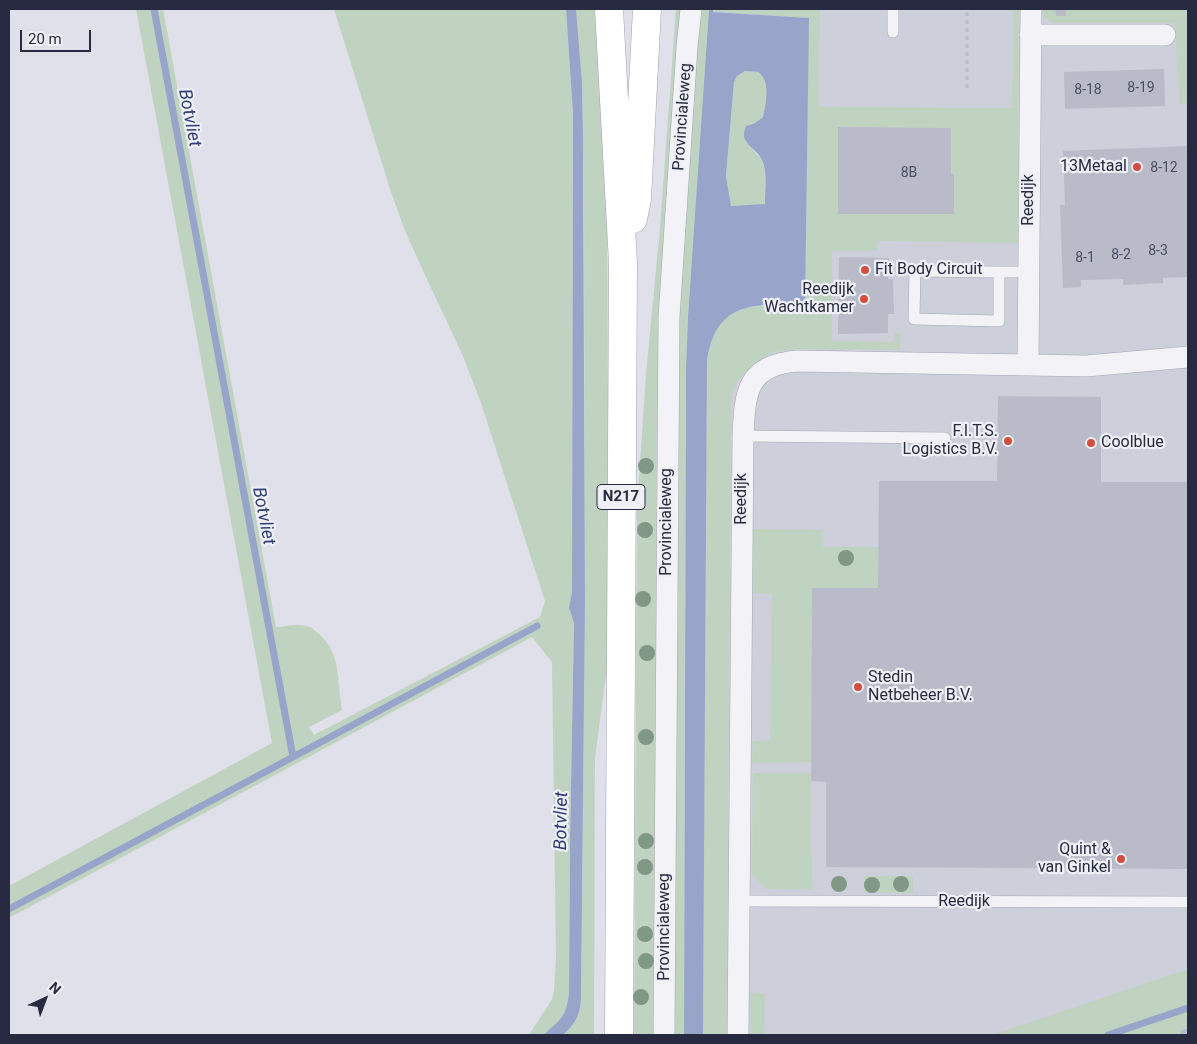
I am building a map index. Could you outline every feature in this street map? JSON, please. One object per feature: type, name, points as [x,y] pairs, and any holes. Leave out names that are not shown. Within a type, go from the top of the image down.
[{"type":"main road","name":"N217","points":[[609,9],[623,263],[619,1035]]},
{"type":"main road","name":"N217","points":[[623,263],[637,199],[647,9]]},
{"type":"street","name":"Provincialeweg","points":[[664,1035],[669,318],[691,9]]},
{"type":"street","name":"Reedijk","points":[[1028,365],[1031,9]]},
{"type":"street","points":[[1030,35],[1165,36]]},
{"type":"street","name":"Reedijk","points":[[738,1035],[743,436],[744,405],[749,388],[758,376],[771,366],[778,363],[797,361],[1107,365],[1188,357]]},
{"type":"lane","points":[[893,9],[893,32]]},
{"type":"lane","points":[[1000,272],[999,321],[914,319],[914,271],[1029,272]]},
{"type":"lane","points":[[743,436],[944,438]]},
{"type":"lane","name":"Reedijk","points":[[740,901],[1188,902]]},
{"type":"path","points":[[967,9],[967,88]]},
{"type":"shaded area","points":[[713,9],[1188,9],[1188,1035],[703,1035],[707,361],[809,18]]},
{"type":"green space","points":[[136,9],[163,9],[276,627],[299,625],[312,628],[326,642],[335,660],[342,710],[309,727],[314,735],[540,617],[545,601],[481,403],[463,356],[405,231],[391,192],[334,9],[566,9],[573,114],[572,592],[569,608],[574,623],[569,993],[565,1013],[543,1035],[529,1035],[552,999],[554,991],[556,957],[552,662],[532,637],[9,918],[9,886],[272,743]]},
{"type":"green space","points":[[576,9],[596,9],[607,214],[607,667],[595,758],[594,1035],[563,1035],[576,1019],[581,999],[585,603],[584,206],[582,82]]},
{"type":"green space","points":[[676,9],[682,9],[660,289],[657,457],[654,1035],[634,1035],[637,507]]},
{"type":"green space","points":[[699,9],[709,9],[686,368],[684,1035],[673,1035],[674,354]]},
{"type":"green space","points":[[713,9],[820,9],[819,107],[1012,108],[1013,9],[1019,9],[1018,243],[878,241],[877,251],[832,251],[832,341],[894,342],[894,333],[900,333],[900,350],[803,349],[773,352],[752,365],[736,383],[731,398],[727,1035],[703,1035],[707,361],[712,341],[719,326],[729,316],[741,310],[754,307],[805,305],[809,18],[713,12]]},
{"type":"green space","points":[[1041,9],[1188,9],[1188,103],[1180,104],[1175,23],[1052,23],[1044,16]]},
{"type":"green space","points":[[745,71],[758,72],[765,81],[766,87],[763,117],[750,124],[745,141],[762,160],[765,170],[765,205],[731,206],[726,176],[734,82],[737,76]]},
{"type":"green space","points":[[753,529],[822,530],[823,547],[878,547],[878,588],[812,588],[811,762],[752,763],[753,741],[770,741],[772,594],[753,593]]},
{"type":"green space","points":[[753,773],[811,773],[812,889],[767,889],[752,874]]},
{"type":"green space","points":[[864,876],[913,876],[913,893],[864,892]]},
{"type":"green space","points":[[1188,969],[1188,1035],[992,1035]]},
{"type":"green space","points":[[750,993],[765,993],[764,1035],[751,1035]]},
{"type":"water","points":[[566,9],[576,9],[582,82],[583,137],[585,603],[581,999],[576,1019],[563,1035],[543,1035],[562,1017],[569,993],[574,623],[569,608],[572,592],[573,114]]},
{"type":"water","points":[[709,9],[713,9],[713,12],[809,18],[805,305],[754,306],[729,316],[719,326],[712,341],[707,361],[703,1035],[684,1035],[686,368]],"holes":[[[745,71],[758,72],[765,81],[766,87],[763,117],[755,123],[746,126],[744,137],[764,165],[766,176],[765,204],[731,206],[726,176],[734,82],[737,76]]]},
{"type":"building","points":[[1055,9],[1066,9],[1066,16],[1056,16]]},
{"type":"building","points":[[1164,69],[1165,106],[1065,109],[1064,72]]},
{"type":"building","points":[[838,127],[951,128],[951,174],[954,174],[954,214],[838,214]]},
{"type":"building","points":[[1188,146],[1188,277],[1163,278],[1163,283],[1123,285],[1123,279],[1081,280],[1081,287],[1063,288],[1060,205],[1065,205],[1063,151]]},
{"type":"building","points":[[839,257],[889,258],[888,279],[893,279],[894,314],[888,314],[888,333],[838,334]]},
{"type":"building","points":[[998,396],[1101,397],[1101,482],[1188,482],[1188,869],[826,867],[826,782],[811,781],[812,588],[878,588],[879,481],[997,481]]},
{"type":"building","points":[[1188,1028],[1188,1035],[1181,1035],[1180,1031]]},
{"type":"waterway","name":"Botvliet","points":[[154,9],[293,757],[537,626]]},
{"type":"waterway","points":[[9,909],[293,757]]},
{"type":"waterway","points":[[1108,1035],[1188,1008]]},
{"type":"place","name":"13Metaal","points":[[1137,167]]},
{"type":"place","name":"Fit Body Circuit","points":[[865,270]]},
{"type":"place","name":"Reedijk Wachtkamer","points":[[864,299]]},
{"type":"place","name":"F.I.T.S. Logistics B.V.","points":[[1008,441]]},
{"type":"place","name":"Coolblue","points":[[1091,443]]},
{"type":"place","name":"Stedin Netbeheer B.V.","points":[[858,687]]},
{"type":"place","name":"Quint & van Ginkel","points":[[1121,859]]}]
